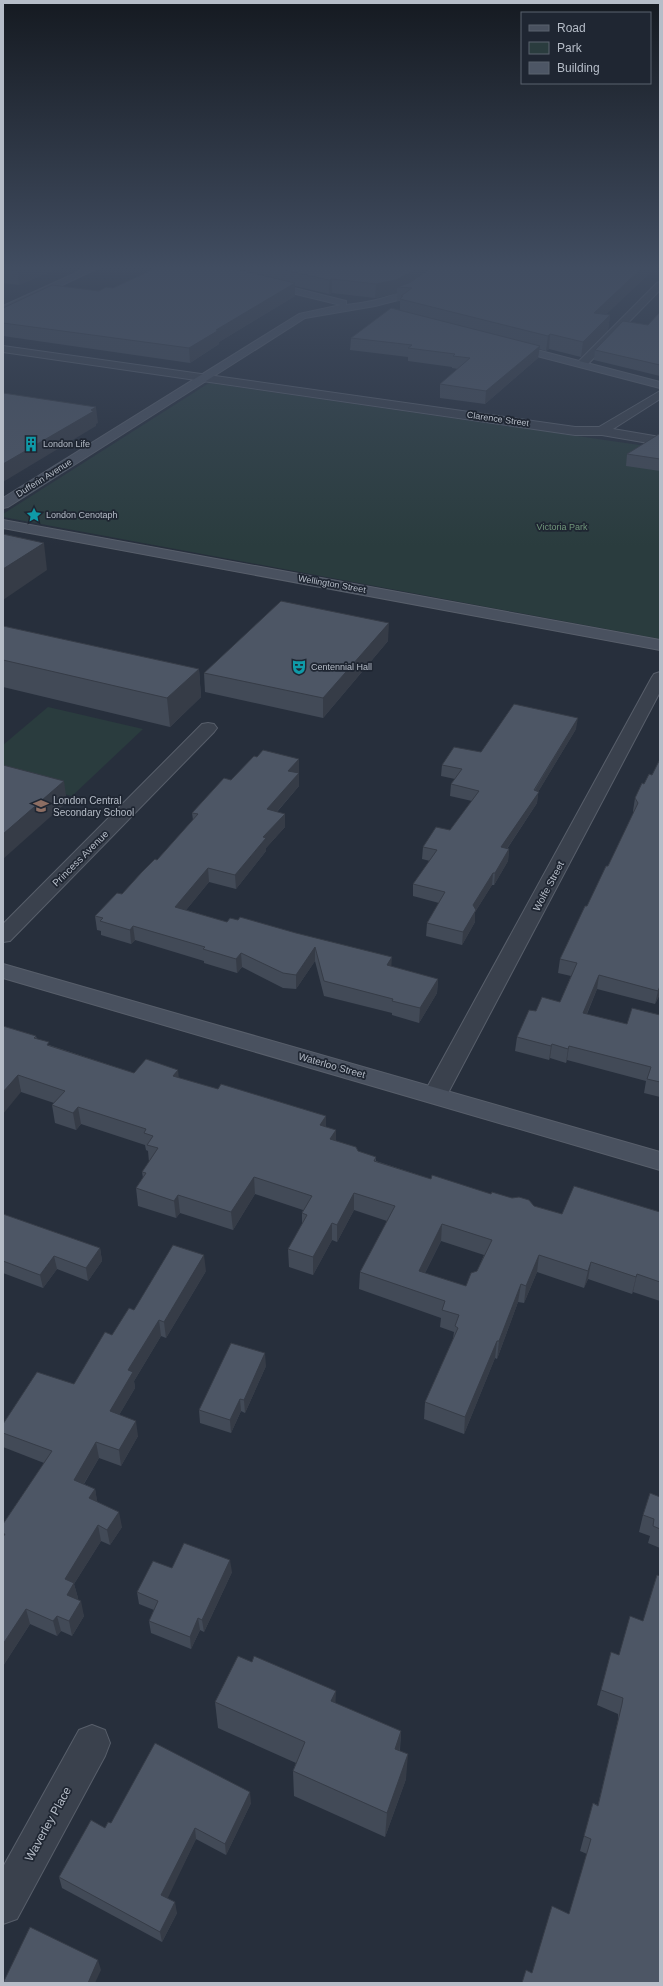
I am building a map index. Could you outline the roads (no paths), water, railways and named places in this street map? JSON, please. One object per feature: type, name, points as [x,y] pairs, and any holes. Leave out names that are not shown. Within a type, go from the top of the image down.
[{"type":"street","name":"Clarence Street","points":[[87,361],[575,431],[602,431],[660,441]]},
{"type":"street","name":"Dufferin Avenue","points":[[3,504],[230,361]]},
{"type":"street","points":[[569,361],[660,384]]},
{"type":"street","points":[[582,364],[585,361]]},
{"type":"street","points":[[602,431],[660,394]]},
{"type":"street","name":"Wellington Street","points":[[3,524],[660,645]]},
{"type":"street","name":"Wolfe Street","points":[[435,1095],[660,677]]},
{"type":"street","name":"Princess Avenue","points":[[3,936],[208,728]]},
{"type":"street","name":"Waterloo Street","points":[[3,971],[660,1161]]},
{"type":"street","name":"Waverley Place","points":[[3,1905],[92,1743]]},
{"type":"place","name":"London Life","points":[[31,444]]},
{"type":"place","name":"London Cenotaph","points":[[34,515]]},
{"type":"place","name":"Centennial Hall","points":[[299,667]]},
{"type":"place","name":"London Central Secondary School","points":[[41,806]]},
{"type":"park label","name":"Victoria Park","points":[[562,527]]}]
